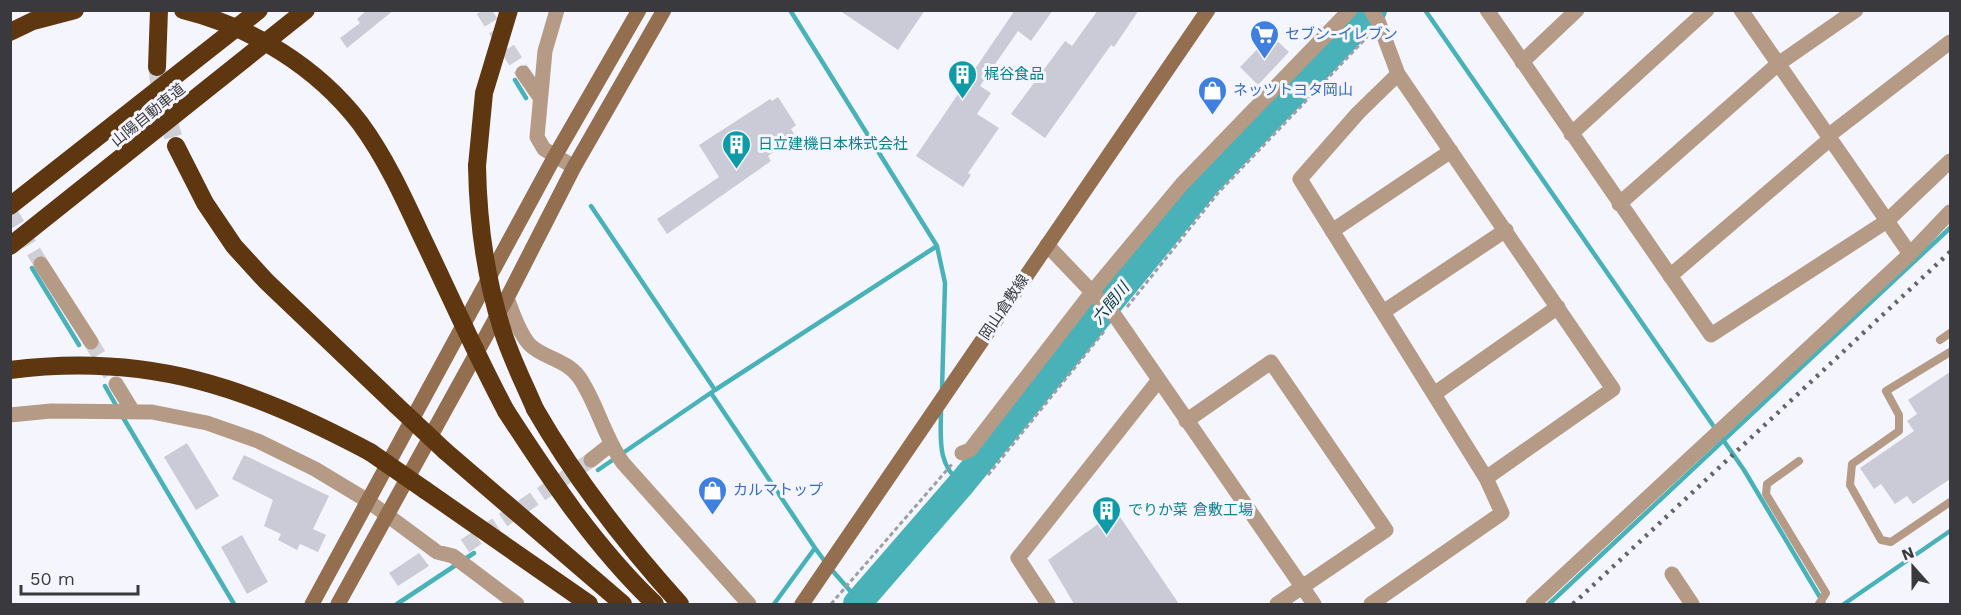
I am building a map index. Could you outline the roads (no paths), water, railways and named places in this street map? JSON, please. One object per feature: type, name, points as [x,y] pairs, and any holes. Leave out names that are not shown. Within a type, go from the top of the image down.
[{"type":"highway","points":[[10,32],[33,21],[75,10]]},
{"type":"highway","points":[[158,67],[159,10]]},
{"type":"highway","points":[[183,10],[243,29],[275,47],[303,68],[359,122],[381,154],[506,411],[572,509],[635,586],[655,604]]},
{"type":"highway","name":"山陽自動車道","points":[[10,206],[259,10]]},
{"type":"highway","name":"山陽自動車道","points":[[10,246],[306,10]]},
{"type":"highway","points":[[509,10],[484,93],[477,166],[477,207],[487,272],[502,330],[535,409],[559,451],[639,559],[680,604]]},
{"type":"highway","points":[[176,146],[205,203],[234,246],[266,281],[445,451],[623,604]]},
{"type":"highway","points":[[10,370],[59,364],[126,366],[189,377],[248,395],[309,420],[370,452],[589,604]]},
{"type":"street","points":[[558,10],[545,51],[539,96],[537,138],[538,144],[574,167]]},
{"type":"street","points":[[312,604],[555,156],[639,10]]},
{"type":"street","points":[[338,604],[507,298],[574,167],[664,10]]},
{"type":"street","name":"岡山倉敷線","points":[[802,604],[1208,10]]},
{"type":"street","points":[[958,458],[970,450],[1182,184],[1350,10]]},
{"type":"street","points":[[1487,10],[1711,335],[1887,221],[1950,161]]},
{"type":"street","points":[[1522,62],[1577,10]]},
{"type":"street","points":[[1572,134],[1707,10]]},
{"type":"street","points":[[1741,10],[1910,254]]},
{"type":"street","points":[[1619,204],[1834,16],[1856,10]]},
{"type":"street","points":[[1375,17],[1398,74],[1613,389],[1486,478]]},
{"type":"street","points":[[1670,276],[1829,137],[1950,42]]},
{"type":"street","points":[[523,73],[539,96]]},
{"type":"street","points":[[1371,604],[1502,513],[1486,478],[1300,179],[1358,113],[1398,74]]},
{"type":"street","points":[[1332,231],[1451,151]]},
{"type":"street","points":[[1533,604],[1910,254],[1950,212]]},
{"type":"street","points":[[1383,312],[1506,230]]},
{"type":"street","points":[[1047,245],[1115,317],[1314,604]]},
{"type":"street","points":[[41,264],[91,342]]},
{"type":"street","points":[[507,298],[517,324],[530,345],[563,362],[578,376],[611,447],[622,463],[749,604]]},
{"type":"street","points":[[1434,394],[1558,307]]},
{"type":"street","points":[[1185,421],[1271,362],[1386,530],[1277,604]]},
{"type":"street","points":[[1048,604],[1018,558],[1158,381]]},
{"type":"street","points":[[116,384],[124,410]]},
{"type":"street","points":[[10,415],[51,411],[124,410],[207,423],[258,441],[315,469],[368,501],[437,552],[455,552],[466,566],[517,604]]},
{"type":"street","points":[[591,459],[611,447]]},
{"type":"street","points":[[1672,573],[1692,604]]},
{"type":"lane","points":[[1940,340],[1950,335]]},
{"type":"lane","points":[[1950,352],[1886,391],[1899,415],[1899,431],[1852,464],[1850,485],[1881,540],[1891,542],[1950,502]]},
{"type":"lane","points":[[1799,461],[1767,484],[1766,494],[1826,593],[1819,604]]},
{"type":"waterway","points":[[790,10],[937,246],[945,283],[942,390]]},
{"type":"waterway","name":"六間川","points":[[857,604],[962,483],[1208,182],[1373,10]]},
{"type":"waterway","points":[[1425,10],[1744,470],[1824,604]]},
{"type":"waterway","points":[[515,80],[526,98]]},
{"type":"waterway","points":[[591,206],[715,390]]},
{"type":"waterway","points":[[1549,604],[1950,228]]},
{"type":"waterway","points":[[598,470],[715,390],[937,246]]},
{"type":"waterway","points":[[32,268],[79,345]]},
{"type":"waterway","points":[[105,386],[117,407]]},
{"type":"waterway","points":[[711,393],[815,548],[774,604]]},
{"type":"waterway","points":[[941,408],[941,440],[944,459],[948,468],[962,483]]},
{"type":"waterway","points":[[121,414],[234,604]]},
{"type":"waterway","points":[[1844,604],[1950,531]]},
{"type":"waterway","points":[[815,548],[826,563]]},
{"type":"waterway","points":[[397,604],[474,553]]},
{"type":"waterway","points":[[831,569],[859,601]]},
{"type":"tunnel","points":[[483,10],[523,73]]},
{"type":"tunnel","points":[[157,67],[162,99],[176,146]]},
{"type":"tunnel","points":[[10,212],[41,264]]},
{"type":"tunnel","points":[[91,342],[116,384]]},
{"type":"tunnel","points":[[465,546],[591,460]]},
{"type":"railway","points":[[1573,604],[1950,252]]},
{"type":"place","name":"セブン-イレブン","points":[[1264,60]]},
{"type":"place","name":"梶谷食品","points":[[963,100]]},
{"type":"place","name":"ネッツトヨタ岡山","points":[[1212,116]]},
{"type":"place","name":"日立建機日本株式会社","points":[[737,170]]},
{"type":"place","name":"カルマトップ","points":[[712,516]]},
{"type":"place","name":"でりか菜 倉敷工場","points":[[1107,536]]}]
